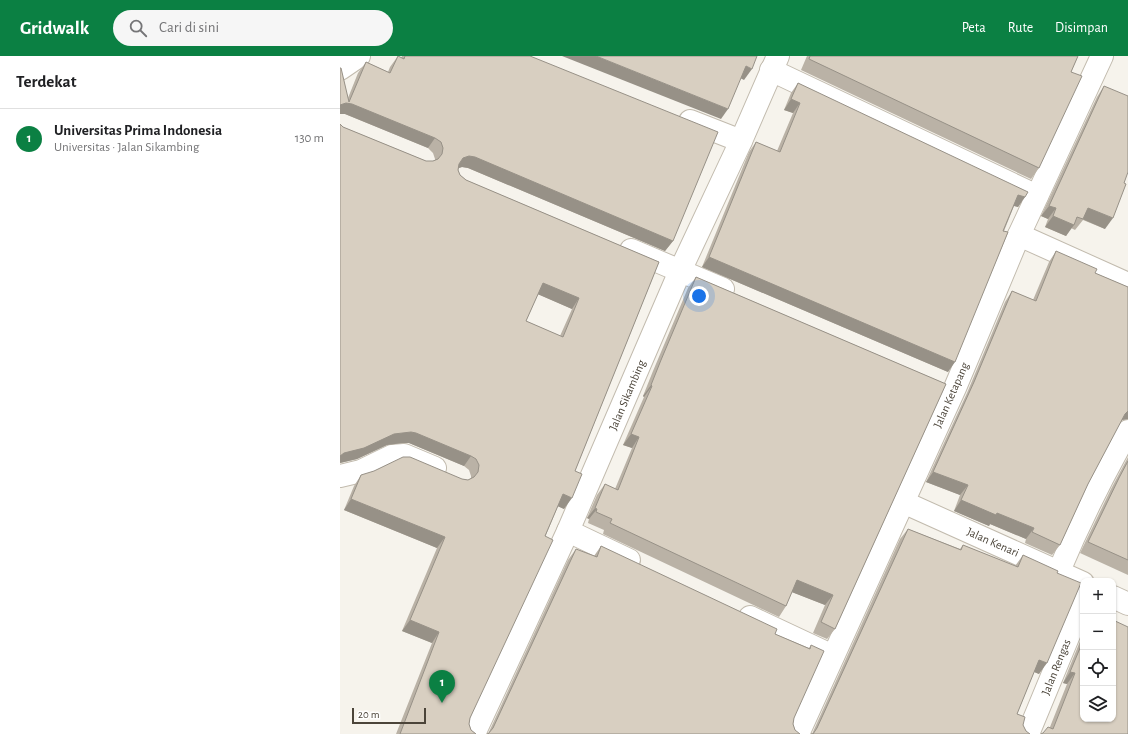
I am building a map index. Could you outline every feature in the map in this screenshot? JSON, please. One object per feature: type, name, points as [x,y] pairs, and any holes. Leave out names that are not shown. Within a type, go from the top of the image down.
[{"type":"street","points":[[340,69],[359,56]]},
{"type":"street","name":"Jalan Ketapang","points":[[798,734],[903,502],[947,385],[1102,56]]},
{"type":"street","points":[[775,63],[1037,196]]},
{"type":"street","name":"Jalan Sikambing","points":[[474,734],[568,531],[680,271],[741,141],[775,63]]},
{"type":"street","points":[[675,115],[741,141]]},
{"type":"street","points":[[1019,234],[1128,284]]},
{"type":"street","points":[[614,243],[738,295]]},
{"type":"street","points":[[1058,571],[1103,474],[1128,431]]},
{"type":"street","points":[[340,476],[360,471],[392,456],[404,455],[452,475]]},
{"type":"street","name":"Jalan Kenari","points":[[903,502],[1080,582]]},
{"type":"street","points":[[568,531],[647,568]]},
{"type":"street","points":[[1116,598],[1128,604]]},
{"type":"street","name":"Jalan Rengas","points":[[1028,734],[1080,608]]},
{"type":"street","points":[[733,609],[833,656]]},
{"type":"building","points":[[398,56],[404,59],[405,56],[530,56],[718,132],[673,241],[475,157],[469,156],[463,158],[459,164],[458,170],[460,175],[466,180],[659,262],[575,471],[582,474],[572,498],[563,494],[545,536],[553,540],[470,718],[469,724],[471,730],[476,734],[400,734],[439,632],[410,620],[445,537],[351,499],[361,475],[374,471],[403,457],[410,457],[462,479],[468,480],[474,477],[478,472],[479,465],[476,459],[471,456],[411,432],[394,434],[364,448],[344,453],[340,456],[340,124],[343,127],[426,161],[438,159],[442,154],[443,148],[441,142],[435,138],[352,104],[346,103],[340,105],[340,68],[349,102],[366,62],[390,73]],"holes":[[[543,283],[579,298],[563,337],[526,321]]]},
{"type":"building","points":[[596,56],[757,56],[752,69],[746,66],[728,109]]},
{"type":"building","points":[[810,56],[1078,56],[1071,72],[1082,76],[1039,168],[809,59]]},
{"type":"building","points":[[798,83],[1028,192],[1025,197],[1018,195],[1003,231],[1008,232],[955,362],[709,257],[756,142],[780,152],[800,103],[791,99]]},
{"type":"building","points":[[1104,86],[1128,96],[1128,172],[1124,183],[1126,184],[1113,218],[1088,208],[1083,219],[1077,217],[1074,225],[1053,216],[1056,208],[1049,206]]},
{"type":"building","points":[[1056,251],[1097,269],[1095,273],[1128,287],[1128,411],[1088,484],[1060,545],[1032,532],[1034,528],[997,513],[996,515],[961,500],[968,485],[933,472],[974,382],[1012,291],[1036,301]]},
{"type":"building","points":[[696,277],[946,384],[835,629],[821,622],[833,595],[797,580],[786,606],[610,523],[612,519],[596,512],[597,509],[595,508],[605,484],[618,490],[639,437],[631,434]]},
{"type":"building","points":[[1128,461],[1128,560],[1088,542]]},
{"type":"building","points":[[908,529],[961,550],[963,545],[1018,567],[1023,555],[1058,571],[1057,573],[1080,583],[1047,663],[1039,660],[1017,714],[1025,717],[1023,725],[1026,731],[1030,734],[813,734]]},
{"type":"building","points":[[601,546],[777,629],[775,634],[810,649],[811,645],[824,651],[794,718],[793,724],[795,730],[800,734],[488,734],[493,728],[576,549],[597,557]]},
{"type":"building","points":[[1116,621],[1128,627],[1128,734],[1041,734],[1048,727],[1053,729],[1075,673],[1070,672],[1080,648],[1080,722],[1116,722]]},
{"type":"place","name":"Universitas Prima Indonesia","points":[[442,703]]}]
